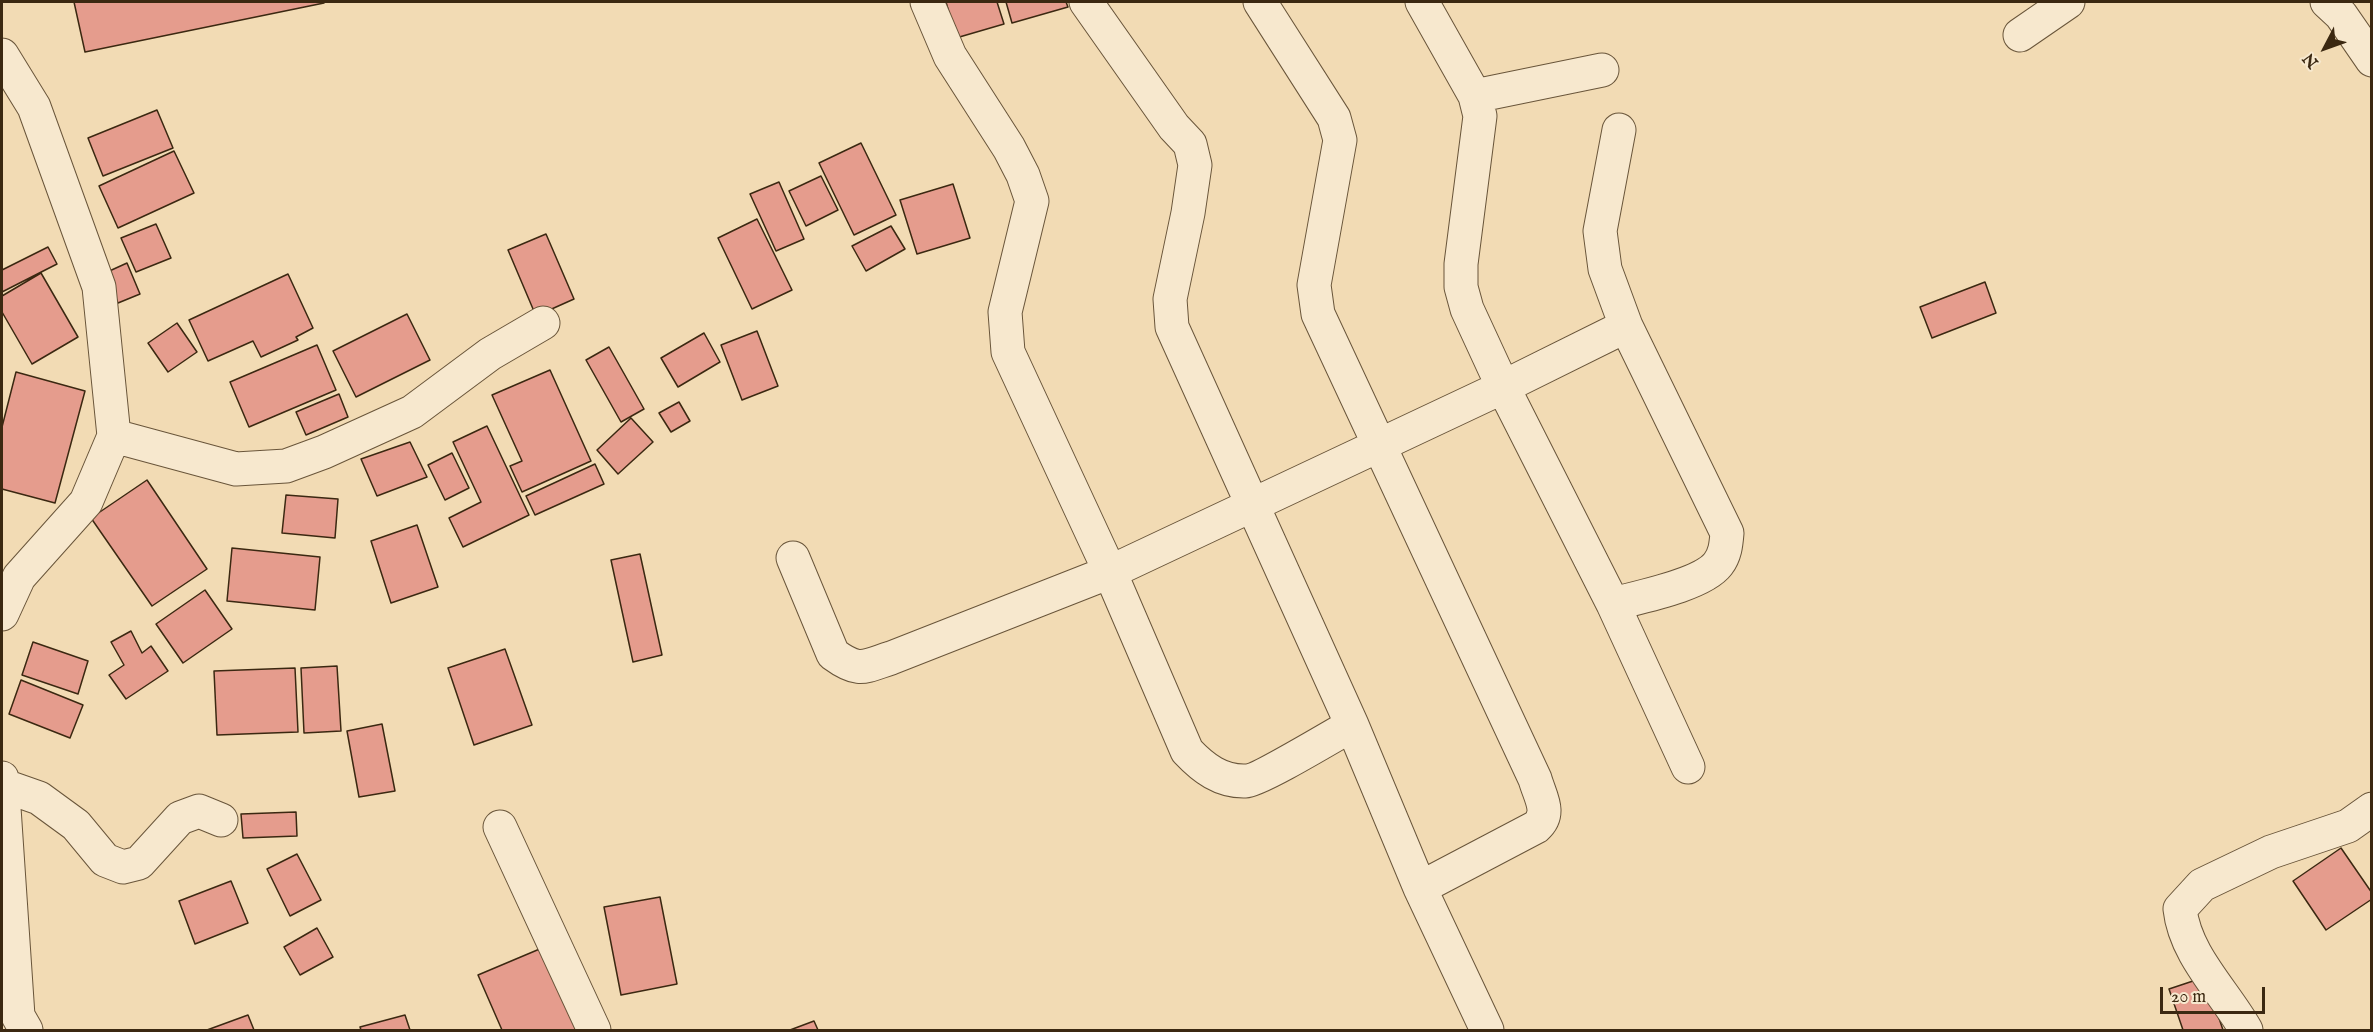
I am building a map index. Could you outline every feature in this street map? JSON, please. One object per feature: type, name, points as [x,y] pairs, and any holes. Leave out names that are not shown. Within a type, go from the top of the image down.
[{"type":"street","points":[[927,2],[950,56],[1009,148],[1023,175],[1032,201],[1005,312],[1008,352],[1110,572],[1186,751],[1200,765],[1216,775],[1249,782],[1352,725]]},
{"type":"street","points":[[1086,2],[1174,127],[1190,144],[1195,165],[1188,213],[1170,299],[1172,327],[1352,725],[1420,888],[1487,1030]]},
{"type":"street","points":[[1260,2],[1334,118],[1340,140],[1314,285],[1318,314],[1534,779],[1545,814],[1542,822],[1536,827],[1420,888]]},
{"type":"street","points":[[1422,2],[1475,96],[1480,116],[1461,264],[1461,287],[1467,309],[1503,387],[1612,604],[1688,767]]},
{"type":"street","points":[[2020,35],[2068,2]]},
{"type":"street","points":[[2327,2],[2340,15],[2372,60]]},
{"type":"street","points":[[2,55],[34,107],[99,287],[114,436],[86,502],[19,577],[2,614]]},
{"type":"street","points":[[1475,96],[1602,70]]},
{"type":"street","points":[[1612,604],[1702,579],[1717,565],[1725,550],[1727,533],[1626,326],[1605,269],[1600,231],[1619,130]]},
{"type":"street","points":[[114,436],[236,469],[286,465],[324,452],[412,412],[490,354],[543,323]]},
{"type":"street","points":[[792,558],[833,654],[846,663],[860,668],[1110,572],[1503,387],[1626,326]]},
{"type":"street","points":[[17,1026],[2,781],[39,798],[76,825],[105,860],[123,867],[139,863],[180,818],[199,811],[221,820]]},
{"type":"street","points":[[2246,1030],[2233,1007],[2198,959],[2182,927],[2180,909],[2202,885],[2271,852],[2348,826],[2372,809]]},
{"type":"street","points":[[500,827],[594,1030]]},
{"type":"building","points":[[74,2],[324,2],[324,3],[85,52]]},
{"type":"building","points":[[946,2],[997,2],[1004,24],[956,38]]},
{"type":"building","points":[[1006,2],[1066,2],[1068,7],[1012,23]]},
{"type":"building","points":[[157,110],[173,148],[103,176],[88,138]]},
{"type":"building","points":[[861,143],[896,215],[854,235],[819,163]]},
{"type":"building","points":[[174,151],[194,193],[118,228],[99,186]]},
{"type":"building","points":[[821,176],[838,210],[806,226],[789,191]]},
{"type":"building","points":[[779,182],[804,239],[776,251],[750,194]]},
{"type":"building","points":[[953,184],[970,238],[917,254],[900,200]]},
{"type":"building","points":[[757,219],[792,290],[752,309],[718,238]]},
{"type":"building","points":[[156,224],[171,258],[136,272],[121,238]]},
{"type":"building","points":[[891,226],[905,249],[866,271],[852,246]]},
{"type":"building","points":[[546,234],[574,299],[536,316],[508,250]]},
{"type":"building","points":[[48,247],[57,264],[2,292],[2,270]]},
{"type":"building","points":[[127,263],[140,294],[118,303],[105,273]]},
{"type":"building","points":[[41,273],[78,337],[32,364],[2,312],[2,296]]},
{"type":"building","points":[[288,274],[313,328],[296,337],[298,340],[261,357],[253,341],[208,361],[189,320]]},
{"type":"building","points":[[1985,282],[1996,313],[1932,338],[1920,307]]},
{"type":"building","points":[[407,314],[430,360],[356,397],[333,351]]},
{"type":"building","points":[[177,323],[197,352],[168,372],[148,343]]},
{"type":"building","points":[[757,331],[778,386],[742,400],[721,345]]},
{"type":"building","points":[[704,333],[720,362],[678,387],[661,358]]},
{"type":"building","points":[[317,345],[336,390],[249,427],[230,382]]},
{"type":"building","points":[[609,347],[644,409],[621,422],[586,360]]},
{"type":"building","points":[[550,370],[591,461],[522,492],[510,466],[522,461],[492,395]]},
{"type":"building","points":[[16,372],[85,391],[55,503],[2,489],[2,427]]},
{"type":"building","points":[[339,394],[348,417],[306,435],[296,412]]},
{"type":"building","points":[[679,402],[690,421],[671,432],[659,413]]},
{"type":"building","points":[[631,418],[653,442],[618,474],[597,450]]},
{"type":"building","points":[[487,426],[529,515],[463,547],[449,518],[481,502],[453,442]]},
{"type":"building","points":[[410,442],[427,477],[377,496],[361,459]]},
{"type":"building","points":[[452,453],[469,488],[445,500],[428,465]]},
{"type":"building","points":[[595,464],[604,484],[535,515],[526,496]]},
{"type":"building","points":[[147,480],[207,569],[152,606],[91,518]]},
{"type":"building","points":[[286,495],[338,499],[335,538],[282,533]]},
{"type":"building","points":[[417,525],[438,587],[391,603],[371,541]]},
{"type":"building","points":[[232,548],[320,557],[315,610],[227,601]]},
{"type":"building","points":[[640,554],[662,655],[633,662],[611,560]]},
{"type":"building","points":[[205,590],[232,629],[183,663],[156,624]]},
{"type":"building","points":[[131,631],[142,653],[151,646],[168,671],[126,699],[109,675],[124,665],[111,642]]},
{"type":"building","points":[[33,642],[88,661],[78,694],[22,675]]},
{"type":"building","points":[[505,649],[532,725],[474,745],[448,668]]},
{"type":"building","points":[[337,666],[341,731],[304,733],[301,668]]},
{"type":"building","points":[[295,668],[298,732],[217,735],[214,671]]},
{"type":"building","points":[[21,680],[83,705],[70,738],[9,714]]},
{"type":"building","points":[[382,724],[395,791],[359,797],[347,731]]},
{"type":"building","points":[[296,812],[297,836],[243,838],[241,814]]},
{"type":"building","points":[[2341,848],[2372,893],[2372,899],[2326,930],[2293,881]]},
{"type":"building","points":[[297,854],[321,900],[290,916],[267,869]]},
{"type":"building","points":[[231,881],[248,923],[195,944],[179,901]]},
{"type":"building","points":[[660,897],[677,984],[621,995],[604,907]]},
{"type":"building","points":[[317,928],[333,957],[300,975],[284,947]]},
{"type":"building","points":[[542,948],[578,1030],[502,1030],[478,975]]},
{"type":"building","points":[[2205,977],[2223,1030],[2183,1030],[2169,989]]},
{"type":"building","points":[[248,1015],[254,1030],[207,1030]]},
{"type":"building","points":[[405,1015],[410,1030],[361,1030],[360,1027]]},
{"type":"building","points":[[814,1021],[818,1030],[790,1030]]}]
